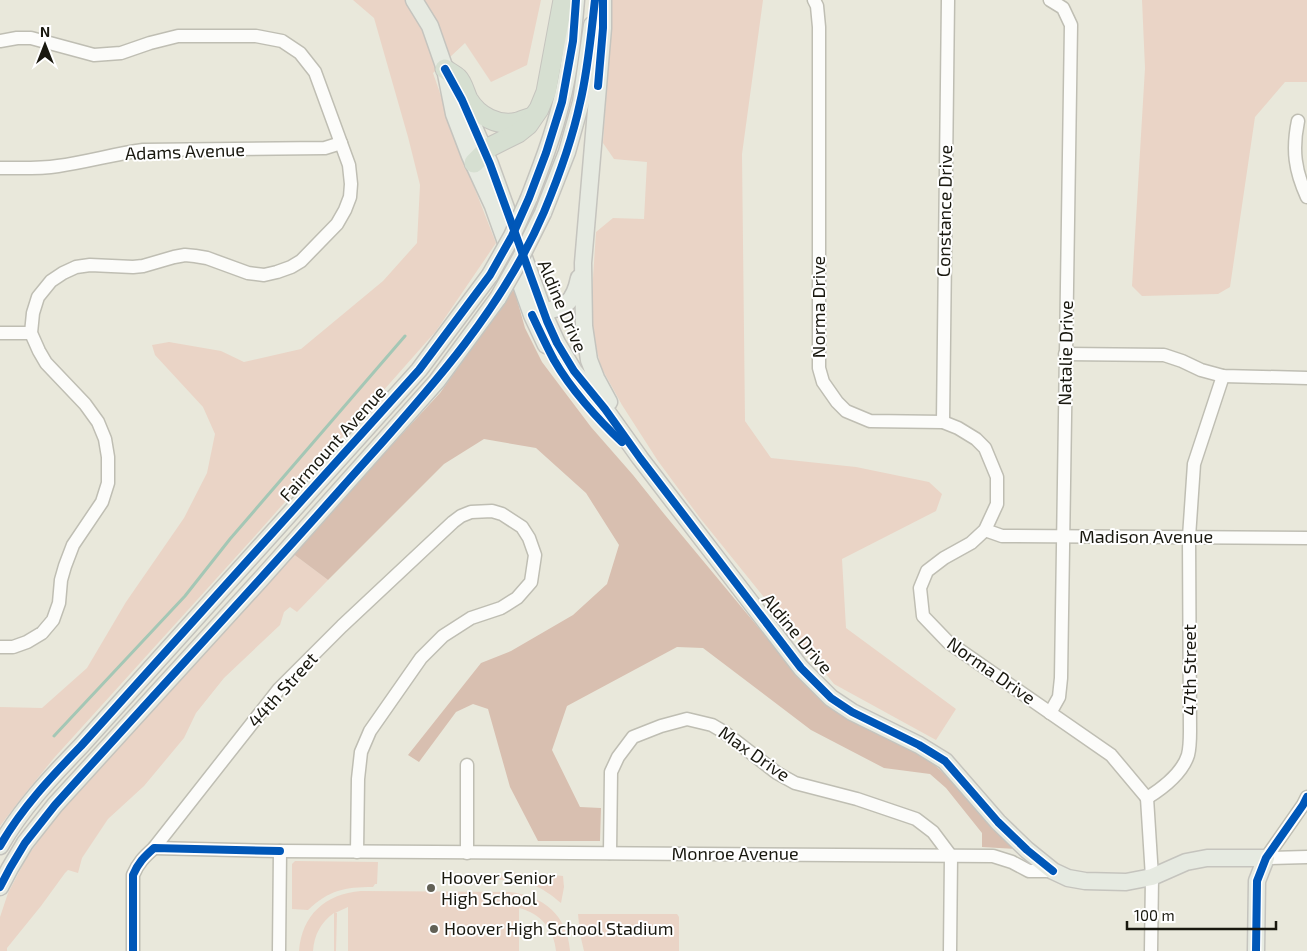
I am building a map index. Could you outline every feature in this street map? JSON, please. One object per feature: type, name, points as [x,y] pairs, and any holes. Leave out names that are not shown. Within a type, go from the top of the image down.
[{"type":"highway","points":[[479,158],[490,147],[518,133],[528,125],[539,109],[546,92],[563,0]]},
{"type":"highway","points":[[445,69],[458,78],[474,108],[488,118],[508,123],[533,117]]},
{"type":"main road","name":"Aldine Drive","points":[[414,0],[430,26],[445,69],[462,100],[479,158],[490,164],[538,313],[545,343],[565,377],[610,431],[640,458],[801,668],[831,698],[852,712],[919,745],[945,761],[998,822],[1027,850],[1053,871]]},
{"type":"main road","name":"Fairmount Avenue","points":[[0,846],[12,826],[45,784],[88,739],[419,370],[490,274],[512,236],[546,153],[562,102],[573,41],[576,0]]},
{"type":"main road","name":"Fairmount Avenue","points":[[0,887],[25,843],[55,805],[260,580],[437,381],[498,298],[543,213],[567,152],[581,102],[595,0]]},
{"type":"main road","points":[[603,0],[602,38],[583,263],[584,326],[589,360],[596,378],[640,458]]},
{"type":"main road","points":[[538,313],[562,306],[573,297],[577,290],[583,263]]},
{"type":"main road","name":"Monroe Avenue","points":[[1053,871],[1068,878],[1084,882],[1126,882],[1152,877],[1186,862],[1207,858],[1266,858]]},
{"type":"main road","points":[[1256,951],[1257,881],[1266,858]]},
{"type":"street","name":"Norma Drive","points":[[814,0],[819,27],[819,368],[823,382],[846,411],[870,421],[943,422],[958,428],[976,439],[985,448],[997,477],[997,504],[985,530],[972,543],[944,558],[927,571],[920,588],[922,616],[948,642],[1111,755],[1148,798]]},
{"type":"street","name":"Constance Drive","points":[[943,422],[948,0]]},
{"type":"street","name":"Natalie Drive","points":[[1050,0],[1063,8],[1071,25],[1061,678],[1059,697],[1050,713]]},
{"type":"street","points":[[0,41],[31,38],[94,55],[122,53],[178,36],[256,36],[282,41],[300,53],[314,72],[349,165],[351,184],[350,197],[337,224],[301,261],[291,267],[264,274],[248,273],[207,258],[185,255],[143,266],[90,265],[76,267],[63,273],[51,281],[38,297],[33,313],[31,334],[38,351],[46,363],[85,404],[98,422],[105,439],[108,457],[108,482],[102,502],[70,552],[61,580],[59,603],[52,620],[42,633],[27,642],[13,647],[0,648]]},
{"type":"street","points":[[1298,121],[1294,139],[1295,158],[1301,183],[1307,197]]},
{"type":"street","name":"Adams Avenue","points":[[0,168],[60,166],[143,150],[325,148],[341,143]]},
{"type":"street","points":[[0,333],[31,334]]},
{"type":"street","points":[[1065,354],[1164,355],[1201,370],[1223,376],[1307,378]]},
{"type":"street","name":"47th Street","points":[[1148,798],[1164,788],[1182,767],[1188,754],[1190,730],[1189,537],[1194,464],[1223,376]]},
{"type":"street","name":"44th Street","points":[[132,951],[134,875],[136,867],[141,859],[154,848],[279,689],[342,626],[453,522],[471,512],[492,511],[502,514],[522,527],[529,538],[535,554],[531,582],[517,598],[501,608],[470,618],[443,636],[421,658],[370,731],[361,752],[358,778],[357,852]]},
{"type":"street","name":"Madison Avenue","points":[[985,530],[1002,536],[1307,538]]},
{"type":"street","name":"Max Drive","points":[[610,854],[611,772],[618,756],[633,737],[661,726],[687,719],[712,725],[724,732],[776,773],[795,783],[857,799],[916,819],[933,832],[951,856]]},
{"type":"street","points":[[467,765],[467,853]]},
{"type":"street","points":[[1266,858],[1307,797]]},
{"type":"street","points":[[1148,798],[1152,877],[1151,951]]},
{"type":"street","name":"Monroe Avenue","points":[[154,848],[357,852],[993,856],[1012,862],[1029,871],[1053,871]]},
{"type":"street","points":[[279,951],[280,851]]},
{"type":"street","points":[[950,951],[951,856]]},
{"type":"street","name":"Monroe Avenue","points":[[1266,858],[1307,857]]},
{"type":"shaded area","points":[[353,0],[541,0],[527,65],[491,82],[465,43],[433,73],[462,156],[496,243],[436,331],[254,537],[54,758],[0,826],[0,707],[42,708],[87,668],[126,602],[184,518],[207,473],[215,434],[203,407],[155,355],[152,345],[169,342],[221,351],[244,362],[301,349],[383,281],[417,243],[420,185],[408,137],[374,18]]},
{"type":"shaded area","points":[[612,0],[763,0],[742,154],[745,421],[771,458],[856,467],[929,482],[942,494],[936,511],[842,559],[846,628],[956,709],[936,740],[834,684],[700,518],[658,461],[622,405],[601,367],[590,324],[596,232],[613,218],[644,219],[647,162],[614,159],[603,143]]},
{"type":"shaded area","points":[[1142,0],[1307,0],[1307,82],[1285,82],[1255,117],[1230,287],[1218,294],[1142,296],[1132,286],[1145,68]]},
{"type":"shaded area","points":[[514,289],[525,328],[542,362],[591,427],[633,475],[795,673],[839,712],[928,759],[959,787],[1016,849],[982,847],[982,833],[946,788],[930,774],[884,768],[811,730],[703,648],[677,647],[567,706],[552,750],[580,807],[601,808],[600,841],[538,841],[510,787],[488,709],[473,704],[456,712],[419,762],[408,755],[481,663],[511,651],[573,615],[607,584],[619,545],[586,493],[536,448],[484,439],[444,464],[328,580],[292,553],[440,393]]},
{"type":"shaded area","points":[[292,553],[328,580],[297,612],[290,607],[284,612],[280,625],[224,678],[196,713],[184,738],[144,786],[108,819],[82,858],[78,873],[68,870],[65,873],[7,948],[7,951],[0,951],[0,917],[8,893],[27,857],[66,803],[77,794]]},
{"type":"shaded area","points":[[295,861],[378,862],[377,884],[373,887],[346,889],[330,894],[308,910],[292,909],[292,864]]},
{"type":"shaded area","points":[[512,873],[563,876],[564,887],[561,903],[533,885],[518,881],[499,880],[500,875]]},
{"type":"shaded area","name":"Hoover High School Stadium","points":[[361,891],[509,892],[521,894],[543,903],[559,918],[568,939],[570,951],[556,951],[555,943],[545,923],[527,910],[519,908],[519,951],[348,951],[348,907],[335,913],[337,913],[336,951],[334,951],[334,913],[325,920],[319,929],[313,951],[299,951],[305,927],[310,917],[318,909],[326,902],[337,897]]},
{"type":"shaded area","points":[[578,914],[677,914],[679,917],[679,951],[584,951]]},
{"type":"waterway","points":[[54,736],[185,596],[230,539],[405,336]]},
{"type":"cycle path","points":[[0,846],[17,819],[48,782],[419,370],[490,275],[512,236],[529,198],[562,102],[573,41],[576,0]]},
{"type":"cycle path","points":[[0,887],[25,843],[55,805],[397,426],[479,325],[525,251],[544,212],[560,172],[577,117],[585,78],[595,0]]},
{"type":"cycle path","points":[[598,86],[603,28],[603,0]]},
{"type":"cycle path","points":[[445,69],[462,100],[490,164],[547,321],[557,343],[574,371],[605,409],[640,458],[801,668],[831,698],[852,712],[919,745],[945,761],[998,822],[1027,850],[1053,871]]},
{"type":"cycle path","points":[[532,315],[554,360],[568,382],[594,414],[622,442]]},
{"type":"cycle path","points":[[1256,951],[1257,881],[1266,858],[1307,797]]},
{"type":"cycle path","points":[[133,951],[133,875],[142,860],[154,848],[280,851]]},
{"type":"place","name":"Hoover Senior High School","points":[[431,888]]},
{"type":"place","name":"Hoover High School Stadium","points":[[434,929]]}]
